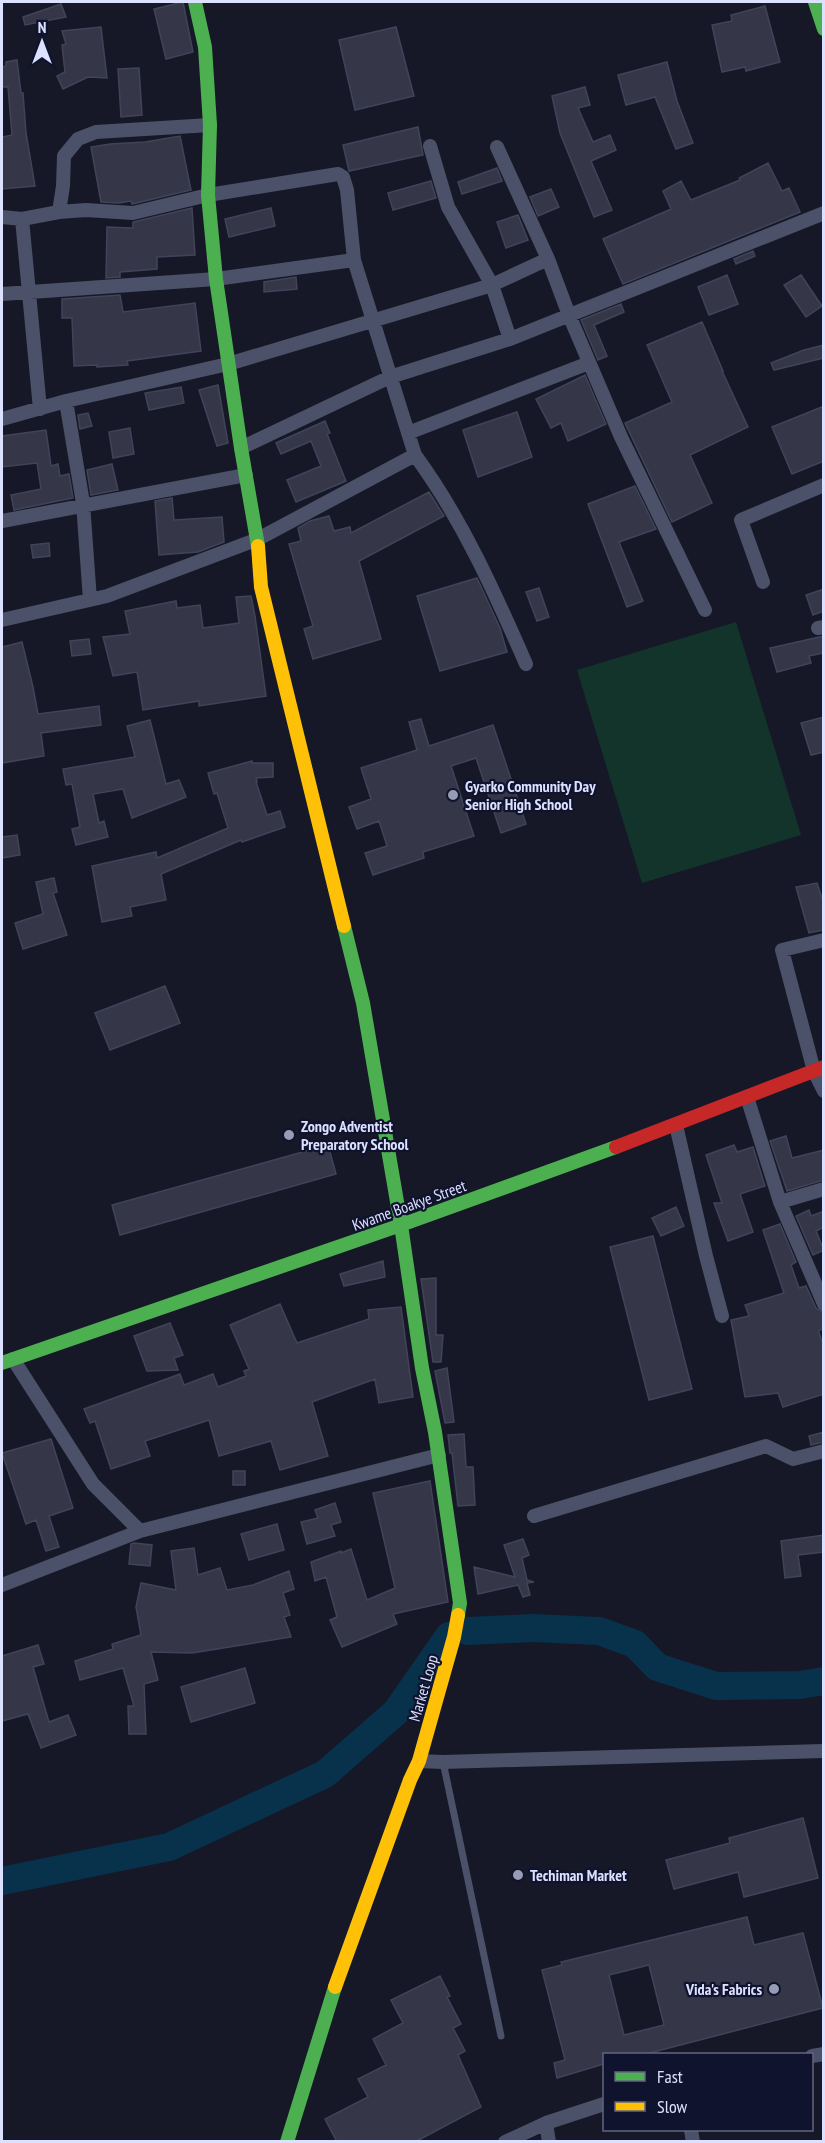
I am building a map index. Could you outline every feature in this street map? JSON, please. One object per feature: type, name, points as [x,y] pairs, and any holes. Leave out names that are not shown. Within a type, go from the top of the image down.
[{"type":"street","name":"Market Loop","points":[[195,2],[205,47],[210,125],[208,195],[216,279],[241,448],[258,539],[261,587],[363,1003],[401,1226],[422,1368],[439,1455],[460,1603],[454,1638],[419,1761],[339,1975],[287,2142]]},
{"type":"street","points":[[819,9],[824,29]]},
{"type":"street","points":[[59,212],[64,156],[78,139],[96,132],[210,125]]},
{"type":"street","points":[[430,146],[448,207],[492,285],[510,339]]},
{"type":"street","points":[[497,147],[548,259],[569,315],[621,437],[705,610]]},
{"type":"street","points":[[2,217],[22,219],[86,210],[133,213],[208,195],[338,174],[343,177],[347,190],[354,261],[415,455],[437,485],[485,572],[526,664]]},
{"type":"street","points":[[241,448],[390,377],[510,339],[824,213]]},
{"type":"street","points":[[22,219],[40,409]]},
{"type":"street","points":[[2,420],[66,401],[228,364],[492,285],[548,259]]},
{"type":"street","points":[[2,294],[216,279],[354,261]]},
{"type":"street","points":[[408,433],[589,363]]},
{"type":"street","points":[[66,401],[83,506],[90,600]]},
{"type":"street","points":[[2,620],[107,596],[258,539],[415,455]]},
{"type":"street","points":[[2,521],[246,475]]},
{"type":"street","points":[[763,582],[741,520],[824,485]]},
{"type":"street","points":[[824,940],[782,950],[824,1091]]},
{"type":"street","name":"Kwame Boakye Street","points":[[7,1361],[401,1226],[676,1125],[819,1069]]},
{"type":"street","points":[[747,1097],[780,1202],[824,1304]]},
{"type":"street","points":[[676,1125],[722,1316]]},
{"type":"street","points":[[780,1202],[824,1189]]},
{"type":"street","points":[[7,1361],[93,1484],[140,1531]]},
{"type":"street","points":[[534,1516],[766,1446],[793,1459],[824,1451]]},
{"type":"street","points":[[2,1585],[140,1531],[439,1455]]},
{"type":"street","points":[[419,1761],[823,1753]]},
{"type":"street","points":[[505,2142],[546,2123],[603,2104]]},
{"type":"street","points":[[546,2123],[549,2142]]},
{"type":"lane","points":[[442,1762],[501,2036]]},
{"type":"green space","points":[[736,622],[801,835],[642,883],[577,670]]},
{"type":"building","points":[[183,2],[193,52],[166,59],[154,9]]},
{"type":"building","points":[[61,4],[66,17],[25,25],[23,17]]},
{"type":"building","points":[[765,6],[780,62],[746,71],[745,67],[722,72],[712,25],[732,21],[731,15]]},
{"type":"building","points":[[101,27],[107,78],[88,77],[63,89],[57,76],[65,72],[62,45],[66,44],[62,31]]},
{"type":"building","points":[[396,27],[414,96],[355,110],[339,40]]},
{"type":"building","points":[[17,60],[35,186],[2,189],[2,137],[12,135],[8,87],[2,87],[2,67],[6,66],[6,62]]},
{"type":"building","points":[[667,62],[677,101],[693,143],[676,149],[655,97],[626,105],[618,75]]},
{"type":"building","points":[[139,68],[142,115],[121,117],[118,69]]},
{"type":"building","points":[[585,87],[590,105],[578,108],[593,142],[610,135],[616,150],[591,161],[612,210],[594,217],[560,133],[552,96]]},
{"type":"building","points":[[418,127],[423,155],[349,171],[343,145]]},
{"type":"building","points":[[180,136],[191,190],[132,204],[131,201],[101,202],[91,147]]},
{"type":"building","points":[[768,163],[782,191],[789,188],[800,212],[623,284],[603,239],[671,209],[663,191],[681,181],[691,200],[740,180],[739,178]]},
{"type":"building","points":[[497,168],[502,181],[462,194],[458,182]]},
{"type":"building","points":[[431,181],[436,198],[393,210],[388,193]]},
{"type":"building","points":[[551,189],[559,207],[538,216],[530,197]]},
{"type":"building","points":[[192,208],[195,255],[157,257],[157,269],[120,272],[120,277],[106,278],[107,227],[133,228],[133,222]]},
{"type":"building","points":[[271,208],[275,226],[229,237],[225,219]]},
{"type":"building","points":[[518,215],[528,240],[506,248],[497,222]]},
{"type":"building","points":[[753,251],[755,256],[736,264],[734,259]]},
{"type":"building","points":[[727,275],[738,304],[709,315],[698,287]]},
{"type":"building","points":[[801,275],[822,306],[806,317],[784,285]]},
{"type":"building","points":[[296,277],[297,289],[264,292],[264,282]]},
{"type":"building","points":[[120,295],[123,312],[195,303],[201,351],[127,361],[128,365],[74,366],[72,318],[62,318],[62,299]]},
{"type":"building","points":[[621,304],[624,312],[594,325],[607,356],[598,360],[581,320]]},
{"type":"building","points":[[702,322],[748,427],[690,455],[712,503],[672,522],[625,423],[672,402],[647,345]]},
{"type":"building","points":[[824,345],[824,358],[774,370],[771,363],[804,350]]},
{"type":"building","points":[[585,375],[606,424],[568,441],[561,423],[551,428],[536,399]]},
{"type":"building","points":[[218,385],[228,443],[217,446],[199,390]]},
{"type":"building","points":[[181,387],[184,403],[149,410],[145,393]]},
{"type":"building","points":[[824,406],[824,461],[792,474],[772,427]]},
{"type":"building","points":[[517,412],[532,457],[478,477],[463,430]]},
{"type":"building","points":[[88,413],[92,426],[80,429],[78,415]]},
{"type":"building","points":[[325,421],[330,433],[327,434],[346,481],[296,502],[287,480],[321,466],[311,441],[281,454],[276,443]]},
{"type":"building","points":[[130,428],[134,454],[113,458],[109,432]]},
{"type":"building","points":[[46,430],[51,466],[58,464],[60,476],[69,474],[73,498],[14,510],[11,495],[41,489],[37,463],[2,467],[2,436]]},
{"type":"building","points":[[112,464],[118,490],[91,495],[87,470]]},
{"type":"building","points":[[635,486],[656,529],[619,542],[643,601],[627,607],[588,504]]},
{"type":"building","points":[[429,492],[444,516],[359,561],[381,639],[313,659],[304,629],[313,626],[289,544],[301,541],[298,528],[310,521],[329,516],[334,531],[350,527],[351,533]]},
{"type":"building","points":[[172,498],[174,520],[222,517],[224,542],[198,552],[159,555],[155,501]]},
{"type":"building","points":[[49,543],[50,556],[33,558],[31,545]]},
{"type":"building","points":[[477,578],[500,628],[507,652],[440,671],[417,596]]},
{"type":"building","points":[[539,588],[549,617],[537,621],[526,592]]},
{"type":"building","points":[[824,589],[824,611],[813,615],[806,595]]},
{"type":"building","points":[[251,596],[266,696],[199,706],[199,701],[143,710],[137,672],[113,676],[103,637],[130,634],[125,611],[176,601],[177,608],[200,605],[203,628],[239,623],[236,597]]},
{"type":"building","points":[[824,636],[824,653],[809,656],[811,663],[777,672],[770,648]]},
{"type":"building","points":[[89,639],[91,654],[72,656],[70,641]]},
{"type":"building","points":[[22,642],[38,714],[99,706],[101,725],[41,733],[44,756],[2,763],[2,647]]},
{"type":"building","points":[[824,717],[824,752],[811,755],[801,723]]},
{"type":"building","points":[[421,719],[429,746],[493,725],[526,824],[501,833],[476,758],[451,766],[474,836],[423,852],[424,858],[373,875],[365,853],[387,846],[379,821],[357,829],[349,807],[371,799],[361,768],[417,750],[409,722]]},
{"type":"building","points":[[150,720],[166,784],[179,780],[186,797],[132,818],[123,789],[93,794],[99,823],[104,821],[108,837],[76,845],[72,829],[80,827],[72,784],[66,785],[63,769],[135,757],[127,726]]},
{"type":"building","points":[[252,761],[252,763],[273,763],[273,777],[256,778],[256,782],[267,815],[280,811],[285,827],[242,842],[241,840],[161,874],[166,900],[130,907],[132,916],[102,922],[92,866],[156,852],[157,858],[228,828],[208,773]]},
{"type":"building","points":[[17,835],[20,855],[2,858],[2,837]]},
{"type":"building","points":[[54,878],[57,892],[53,893],[67,935],[23,949],[15,923],[43,914],[36,882]]},
{"type":"building","points":[[817,883],[824,904],[824,930],[809,933],[796,887]]},
{"type":"building","points":[[165,986],[180,1023],[110,1050],[95,1013]]},
{"type":"building","points":[[786,1136],[792,1158],[824,1150],[824,1180],[787,1191],[770,1141]]},
{"type":"building","points":[[328,1145],[336,1174],[120,1235],[112,1205]]},
{"type":"building","points":[[734,1145],[737,1152],[753,1147],[765,1186],[740,1194],[753,1232],[728,1241],[714,1203],[722,1203],[706,1155]]},
{"type":"building","points":[[676,1207],[684,1226],[661,1236],[652,1218]]},
{"type":"building","points":[[809,1210],[811,1216],[824,1211],[824,1227],[816,1231],[824,1250],[813,1255],[796,1216]]},
{"type":"building","points":[[780,1224],[796,1262],[791,1265],[799,1288],[806,1286],[816,1308],[824,1313],[824,1329],[819,1330],[819,1333],[824,1347],[824,1394],[783,1407],[778,1393],[745,1397],[731,1320],[749,1316],[745,1305],[784,1293],[763,1230]]},
{"type":"building","points":[[653,1236],[692,1389],[649,1400],[610,1247]]},
{"type":"building","points":[[383,1261],[385,1277],[344,1286],[340,1274]]},
{"type":"building","points":[[436,1278],[436,1335],[443,1335],[441,1362],[433,1362],[421,1279]]},
{"type":"building","points":[[280,1304],[297,1343],[369,1319],[368,1310],[401,1307],[413,1397],[379,1403],[375,1379],[312,1402],[328,1456],[280,1470],[271,1441],[219,1456],[209,1420],[145,1441],[150,1456],[111,1469],[95,1421],[90,1423],[84,1409],[180,1374],[184,1385],[213,1374],[218,1387],[246,1376],[244,1371],[249,1369],[230,1325]]},
{"type":"building","points":[[170,1323],[183,1355],[174,1358],[178,1370],[147,1371],[134,1336]]},
{"type":"building","points":[[447,1368],[454,1422],[445,1423],[435,1371]]},
{"type":"building","points":[[824,1432],[824,1442],[811,1445],[809,1436]]},
{"type":"building","points":[[464,1434],[466,1467],[473,1467],[475,1505],[458,1506],[448,1435]]},
{"type":"building","points":[[51,1439],[73,1508],[49,1516],[59,1547],[46,1551],[36,1520],[26,1524],[2,1453]]},
{"type":"building","points":[[233,1471],[245,1471],[245,1485],[233,1485]]},
{"type":"building","points":[[430,1481],[448,1602],[393,1614],[397,1624],[342,1647],[330,1620],[337,1617],[326,1577],[315,1581],[311,1562],[351,1549],[367,1600],[395,1588],[373,1493]]},
{"type":"building","points":[[335,1503],[341,1522],[331,1525],[335,1536],[307,1544],[301,1522],[318,1518],[315,1510]]},
{"type":"building","points":[[277,1524],[284,1550],[249,1560],[241,1534]]},
{"type":"building","points":[[824,1535],[824,1552],[798,1555],[801,1576],[785,1578],[781,1541]]},
{"type":"building","points":[[523,1539],[529,1555],[522,1558],[527,1580],[534,1582],[527,1583],[530,1595],[523,1597],[518,1585],[478,1594],[474,1567],[515,1577],[504,1545]]},
{"type":"building","points":[[131,1544],[152,1545],[150,1566],[129,1564]]},
{"type":"building","points":[[194,1548],[198,1575],[220,1568],[227,1590],[253,1585],[289,1571],[294,1589],[283,1593],[290,1615],[284,1617],[291,1637],[192,1653],[151,1652],[158,1680],[144,1684],[146,1734],[129,1734],[128,1706],[134,1706],[123,1668],[80,1680],[75,1661],[113,1649],[112,1644],[141,1635],[136,1607],[141,1583],[176,1590],[171,1551]]},
{"type":"building","points":[[38,1645],[44,1664],[33,1667],[49,1722],[68,1715],[76,1735],[41,1748],[28,1714],[2,1721],[2,1656]]},
{"type":"building","points":[[245,1668],[255,1703],[191,1722],[181,1687]]},
{"type":"building","points":[[803,1818],[818,1878],[744,1897],[738,1872],[674,1889],[666,1860],[730,1843],[729,1838]]},
{"type":"building","points":[[747,1917],[754,1945],[803,1933],[823,2008],[650,2053],[603,2053],[603,2064],[557,2078],[554,2063],[565,2060],[542,1970],[562,1965],[561,1962]],"holes":[[[649,1965],[664,2025],[624,2035],[609,1975]]]},
{"type":"building","points":[[440,1976],[450,1996],[447,1997],[461,2024],[453,2028],[465,2051],[458,2055],[481,2107],[415,2142],[337,2142],[325,2119],[368,2097],[358,2079],[386,2065],[373,2039],[403,2023],[391,2000]]},
{"type":"waterway","points":[[468,1631],[533,1628],[599,1631],[635,1644],[657,1667],[716,1686],[800,1685],[824,1681]]},
{"type":"waterway","points":[[2,1881],[169,1847],[325,1774],[396,1712],[449,1636]]},
{"type":"traffic: fast","points":[[195,2],[205,47],[210,125],[208,195],[216,279],[258,546]]},
{"type":"traffic: fast","points":[[815,2],[824,29]]},
{"type":"traffic: fast","points":[[344,926],[363,1003],[401,1225],[460,1603],[458,1615]]},
{"type":"traffic: fast","points":[[2,1363],[401,1225],[616,1147]]},
{"type":"traffic: fast","points":[[287,2142],[335,1987]]},
{"type":"traffic: slow","points":[[258,546],[261,587],[344,926]]},
{"type":"traffic: slow","points":[[335,1987],[410,1780],[419,1761],[454,1637],[458,1615]]},
{"type":"traffic: jam","points":[[616,1147],[824,1067]]},
{"type":"place","name":"Gyarko Community Day Senior High School","points":[[453,795]]},
{"type":"place","name":"Zongo Adventist Preparatory School","points":[[289,1135]]},
{"type":"place","name":"Techiman Market","points":[[518,1875]]},
{"type":"place","name":"Vida's Fabrics","points":[[774,1989]]}]
